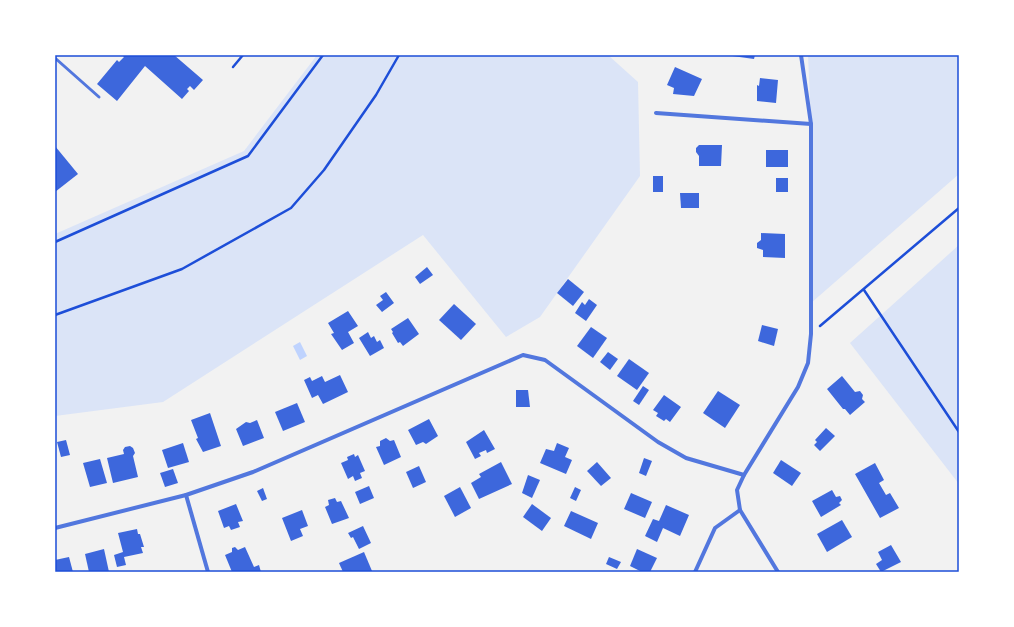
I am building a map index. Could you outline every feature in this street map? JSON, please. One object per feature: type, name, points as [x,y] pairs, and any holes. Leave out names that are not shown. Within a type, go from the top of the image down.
[{"type":"street","points":[[778,572],[740,510],[737,490],[744,475],[798,387],[808,363],[811,334],[811,124],[801,55]]},
{"type":"street","points":[[656,112],[811,124]]},
{"type":"street","points":[[55,528],[186,495],[253,472],[523,355],[545,360],[658,442],[686,458],[744,475]]},
{"type":"street","points":[[186,495],[208,572]]},
{"type":"street","points":[[695,572],[715,528],[740,510]]},
{"type":"lane","points":[[55,58],[99,98]]},
{"type":"path","points":[[233,67],[243,55]]},
{"type":"path","points":[[55,242],[248,156],[324,55]]},
{"type":"path","points":[[55,315],[182,269],[291,208],[324,170],[376,95],[399,55]]},
{"type":"path","points":[[811,334],[959,208]]},
{"type":"path","points":[[864,290],[959,432]]},
{"type":"shaded area","points":[[317,55],[608,55],[638,82],[640,176],[540,317],[506,337],[423,235],[163,402],[55,416],[55,234],[244,151]]},
{"type":"shaded area","points":[[808,55],[959,55],[959,174],[811,303],[811,124]]},
{"type":"shaded area","points":[[959,245],[959,484],[850,343]]},
{"type":"water","points":[[300,342],[307,356],[300,360],[293,346]]},
{"type":"building","points":[[122,55],[174,55],[203,80],[194,90],[190,86],[187,89],[189,91],[182,99],[145,66],[117,101],[97,84],[117,60],[119,62],[124,57]]},
{"type":"building","points":[[725,55],[755,55],[754,59]]},
{"type":"building","points":[[675,67],[702,79],[694,96],[673,94],[674,88],[667,85]]},
{"type":"building","points":[[760,78],[778,80],[776,103],[757,101],[757,85],[759,86]]},
{"type":"building","points":[[699,145],[722,145],[721,166],[699,166],[699,156],[696,152],[696,148]]},
{"type":"building","points":[[55,146],[78,174],[55,192]]},
{"type":"building","points":[[766,150],[788,150],[788,167],[766,167]]},
{"type":"building","points":[[653,176],[663,176],[663,192],[653,192]]},
{"type":"building","points":[[776,178],[788,178],[788,192],[776,192]]},
{"type":"building","points":[[680,193],[699,193],[699,208],[681,208]]},
{"type":"building","points":[[761,233],[785,234],[785,258],[763,257],[763,250],[757,248],[757,243],[761,240]]},
{"type":"building","points":[[427,267],[433,275],[420,284],[415,277]]},
{"type":"building","points":[[568,279],[584,292],[573,306],[557,293]]},
{"type":"building","points":[[386,292],[394,303],[382,312],[376,305],[383,300],[380,296]]},
{"type":"building","points":[[589,299],[597,305],[586,321],[575,313],[582,302],[585,305]]},
{"type":"building","points":[[454,304],[476,324],[461,340],[439,320]]},
{"type":"building","points":[[348,311],[358,326],[348,332],[354,343],[342,350],[331,334],[334,333],[328,323]]},
{"type":"building","points":[[408,318],[419,334],[403,346],[400,342],[398,343],[391,329]]},
{"type":"building","points":[[762,325],[778,329],[774,346],[758,341]]},
{"type":"building","points":[[591,327],[607,338],[593,358],[577,346]]},
{"type":"building","points":[[368,332],[371,338],[374,336],[377,342],[380,340],[384,348],[370,356],[359,338]]},
{"type":"building","points":[[608,352],[618,359],[610,370],[600,362]]},
{"type":"building","points":[[629,359],[649,373],[637,390],[617,376]]},
{"type":"building","points":[[340,375],[348,392],[323,404],[318,395],[312,398],[304,380],[310,377],[312,381],[322,376],[325,382]]},
{"type":"building","points":[[842,376],[855,392],[860,391],[863,395],[862,399],[865,402],[850,415],[845,409],[843,409],[827,389]]},
{"type":"building","points":[[643,386],[649,390],[639,405],[633,401]]},
{"type":"building","points":[[516,390],[528,390],[530,407],[516,407]]},
{"type":"building","points":[[718,391],[740,405],[725,428],[703,413]]},
{"type":"building","points":[[664,395],[681,407],[670,422],[666,419],[664,421],[656,416],[658,413],[653,410]]},
{"type":"building","points":[[297,403],[305,422],[283,431],[275,412]]},
{"type":"building","points":[[210,413],[221,446],[203,452],[196,439],[198,438],[191,420]]},
{"type":"building","points":[[429,419],[438,436],[426,444],[423,442],[416,445],[408,430]]},
{"type":"building","points":[[257,420],[264,438],[243,446],[236,429],[246,422],[250,423]]},
{"type":"building","points":[[826,428],[835,436],[820,451],[814,445],[817,442],[815,440]]},
{"type":"building","points":[[484,430],[495,449],[487,453],[486,450],[479,453],[481,456],[475,459],[466,442]]},
{"type":"building","points":[[386,438],[390,441],[394,440],[401,457],[384,465],[376,447],[380,446],[380,441]]},
{"type":"building","points":[[66,440],[70,455],[61,457],[57,442]]},
{"type":"building","points":[[183,443],[189,462],[168,468],[162,450]]},
{"type":"building","points":[[557,443],[569,448],[565,457],[572,460],[566,474],[540,463],[546,449],[554,451]]},
{"type":"building","points":[[130,446],[133,448],[135,453],[133,456],[138,477],[113,483],[107,458],[124,454],[123,450],[125,447]]},
{"type":"building","points":[[354,454],[355,457],[358,455],[365,471],[360,473],[362,478],[355,481],[353,476],[348,479],[341,463],[348,460],[347,457]]},
{"type":"building","points":[[644,458],[652,461],[646,476],[639,473]]},
{"type":"building","points":[[100,459],[107,483],[90,487],[83,463]]},
{"type":"building","points":[[781,460],[801,473],[792,486],[773,473]]},
{"type":"building","points":[[501,462],[512,484],[479,499],[471,483],[481,477],[479,474]]},
{"type":"building","points":[[597,462],[611,478],[601,486],[587,471]]},
{"type":"building","points":[[875,463],[884,480],[879,483],[886,495],[890,493],[899,508],[880,518],[855,474]]},
{"type":"building","points":[[419,466],[426,482],[413,488],[406,472]]},
{"type":"building","points":[[173,469],[178,483],[165,487],[160,473]]},
{"type":"building","points":[[528,475],[540,480],[532,498],[522,493]]},
{"type":"building","points":[[369,486],[374,498],[360,504],[355,492]]},
{"type":"building","points":[[460,487],[471,508],[455,517],[444,496]]},
{"type":"building","points":[[575,487],[581,490],[576,501],[570,498]]},
{"type":"building","points":[[263,488],[267,499],[262,501],[257,491]]},
{"type":"building","points":[[832,490],[836,497],[840,496],[842,500],[839,503],[841,505],[821,517],[812,501]]},
{"type":"building","points":[[631,493],[652,502],[645,518],[624,509]]},
{"type":"building","points":[[335,498],[337,502],[341,501],[349,518],[332,524],[325,507],[329,505],[328,500]]},
{"type":"building","points":[[236,504],[243,521],[238,522],[240,527],[231,530],[229,526],[224,528],[218,511]]},
{"type":"building","points":[[532,504],[551,518],[542,531],[523,517]]},
{"type":"building","points":[[666,505],[689,515],[680,536],[663,528],[657,542],[645,536],[653,519],[659,521]]},
{"type":"building","points":[[302,510],[308,526],[300,529],[303,536],[291,541],[282,518]]},
{"type":"building","points":[[571,511],[598,523],[591,539],[564,526]]},
{"type":"building","points":[[842,520],[852,537],[827,552],[817,534]]},
{"type":"building","points":[[363,526],[371,543],[359,549],[353,537],[351,538],[348,533]]},
{"type":"building","points":[[137,529],[144,547],[141,547],[143,553],[124,557],[126,565],[117,567],[114,555],[123,552],[118,533]]},
{"type":"building","points":[[891,545],[901,562],[881,572],[876,564],[882,560],[878,552]]},
{"type":"building","points":[[235,547],[238,550],[245,547],[254,567],[259,565],[261,572],[232,572],[225,555],[232,552],[232,548]]},
{"type":"building","points":[[104,549],[109,572],[89,572],[85,554]]},
{"type":"building","points":[[637,549],[657,558],[650,572],[642,572],[630,566]]},
{"type":"building","points":[[364,552],[372,571],[343,572],[339,563]]},
{"type":"building","points":[[69,557],[73,572],[55,572],[55,560]]},
{"type":"building","points":[[609,557],[621,562],[617,569],[606,564]]}]
